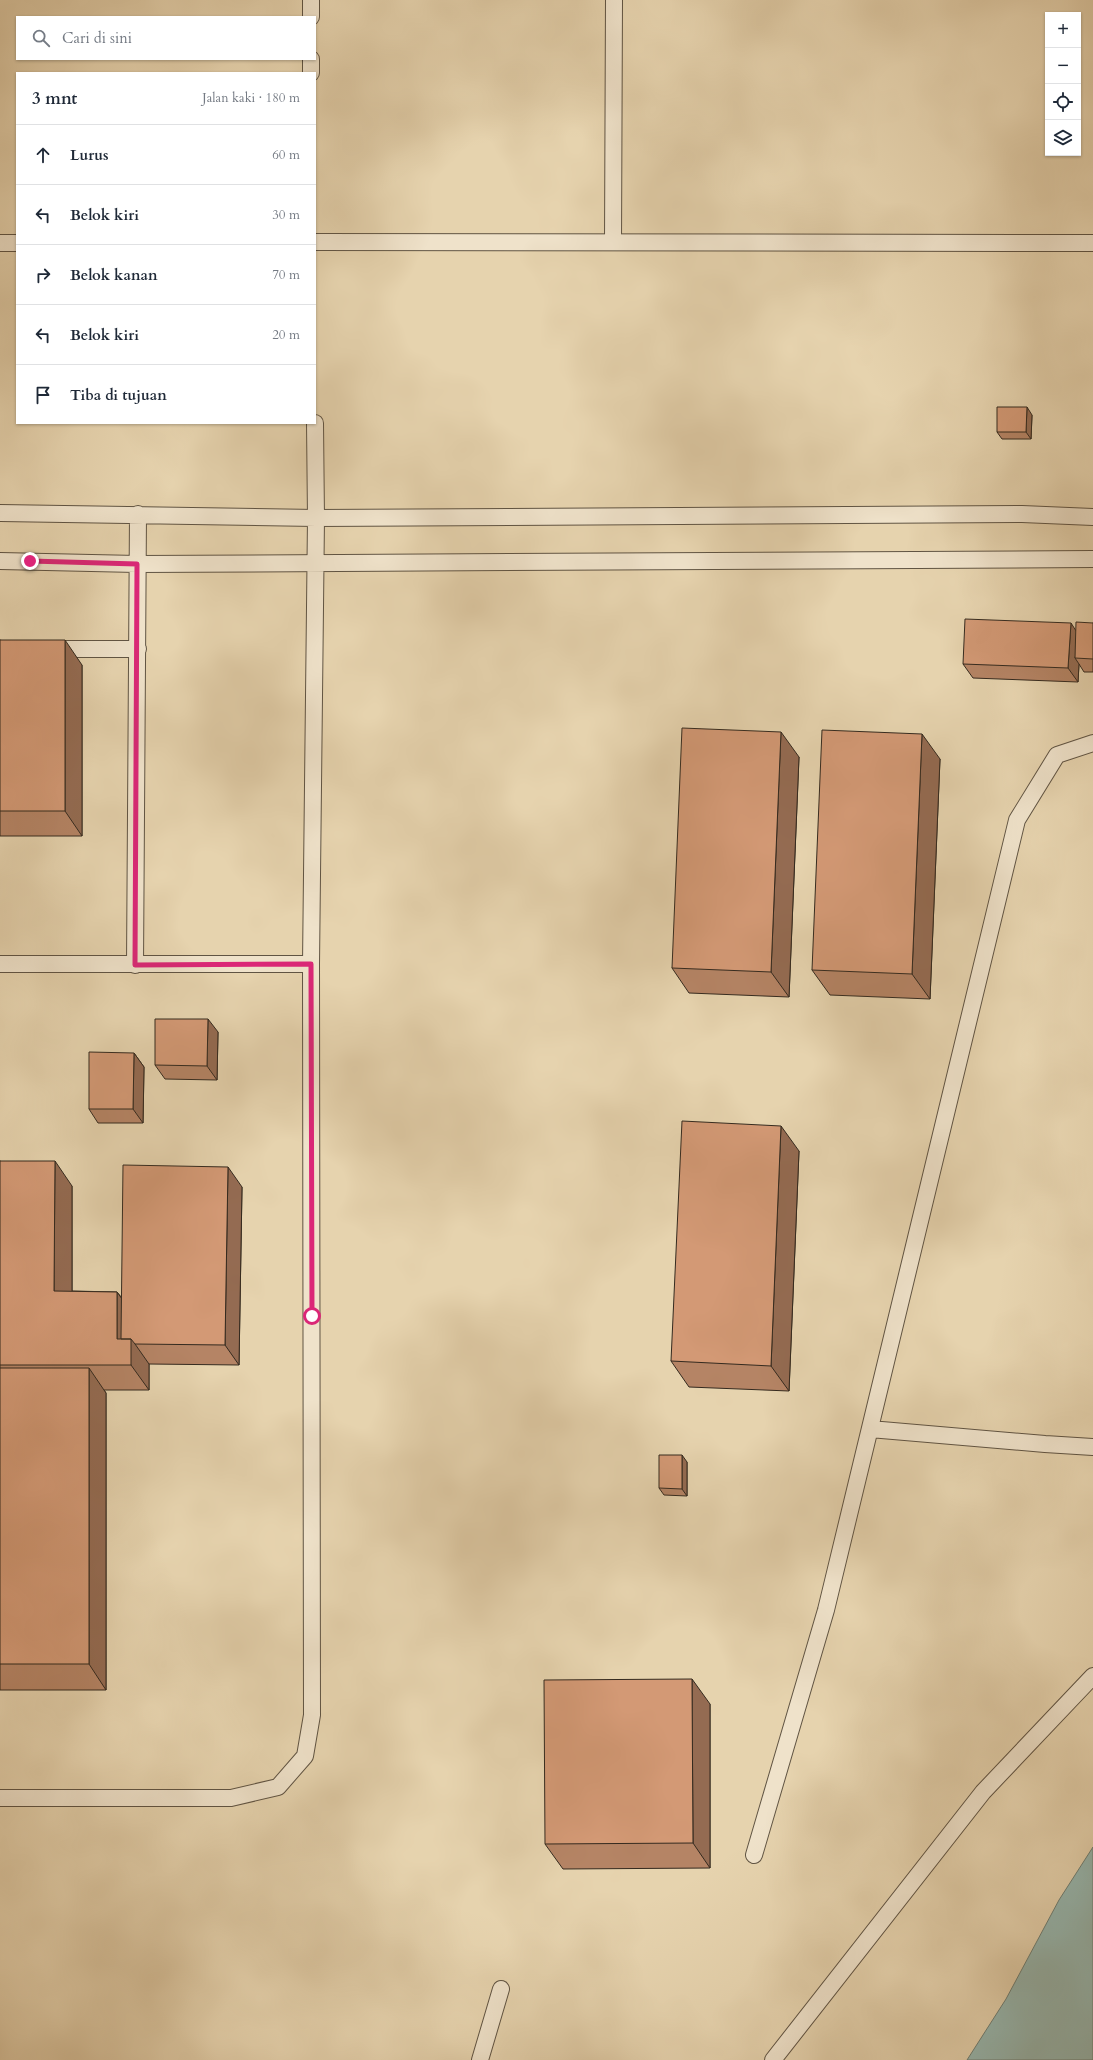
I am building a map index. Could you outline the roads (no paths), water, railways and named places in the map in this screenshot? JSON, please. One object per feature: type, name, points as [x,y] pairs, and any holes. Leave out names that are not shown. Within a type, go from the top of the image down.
[{"type":"lane","points":[[310,0],[311,16]]},
{"type":"lane","points":[[613,242],[614,0]]},
{"type":"lane","points":[[311,60],[311,72]]},
{"type":"lane","points":[[316,242],[1093,243]]},
{"type":"lane","points":[[0,243],[16,243]]},
{"type":"lane","points":[[0,1798],[231,1798],[278,1787],[305,1756],[312,1715],[311,964],[316,518],[315,424]]},
{"type":"lane","points":[[0,513],[316,518],[1006,514],[1093,517]]},
{"type":"lane","points":[[135,965],[138,514]]},
{"type":"lane","points":[[0,561],[137,564],[1093,559]]},
{"type":"lane","points":[[38,649],[138,649]]},
{"type":"lane","points":[[754,1855],[826,1610],[1018,820],[1057,755],[1093,743]]},
{"type":"lane","points":[[0,964],[311,964]]},
{"type":"lane","points":[[870,1430],[1045,1444],[1093,1446]]},
{"type":"lane","points":[[773,2060],[984,1792],[1093,1676]]},
{"type":"lane","points":[[480,2060],[501,1989]]},
{"type":"water","points":[[1093,1847],[1093,2060],[967,2060],[1006,1999],[1059,1900]]}]
